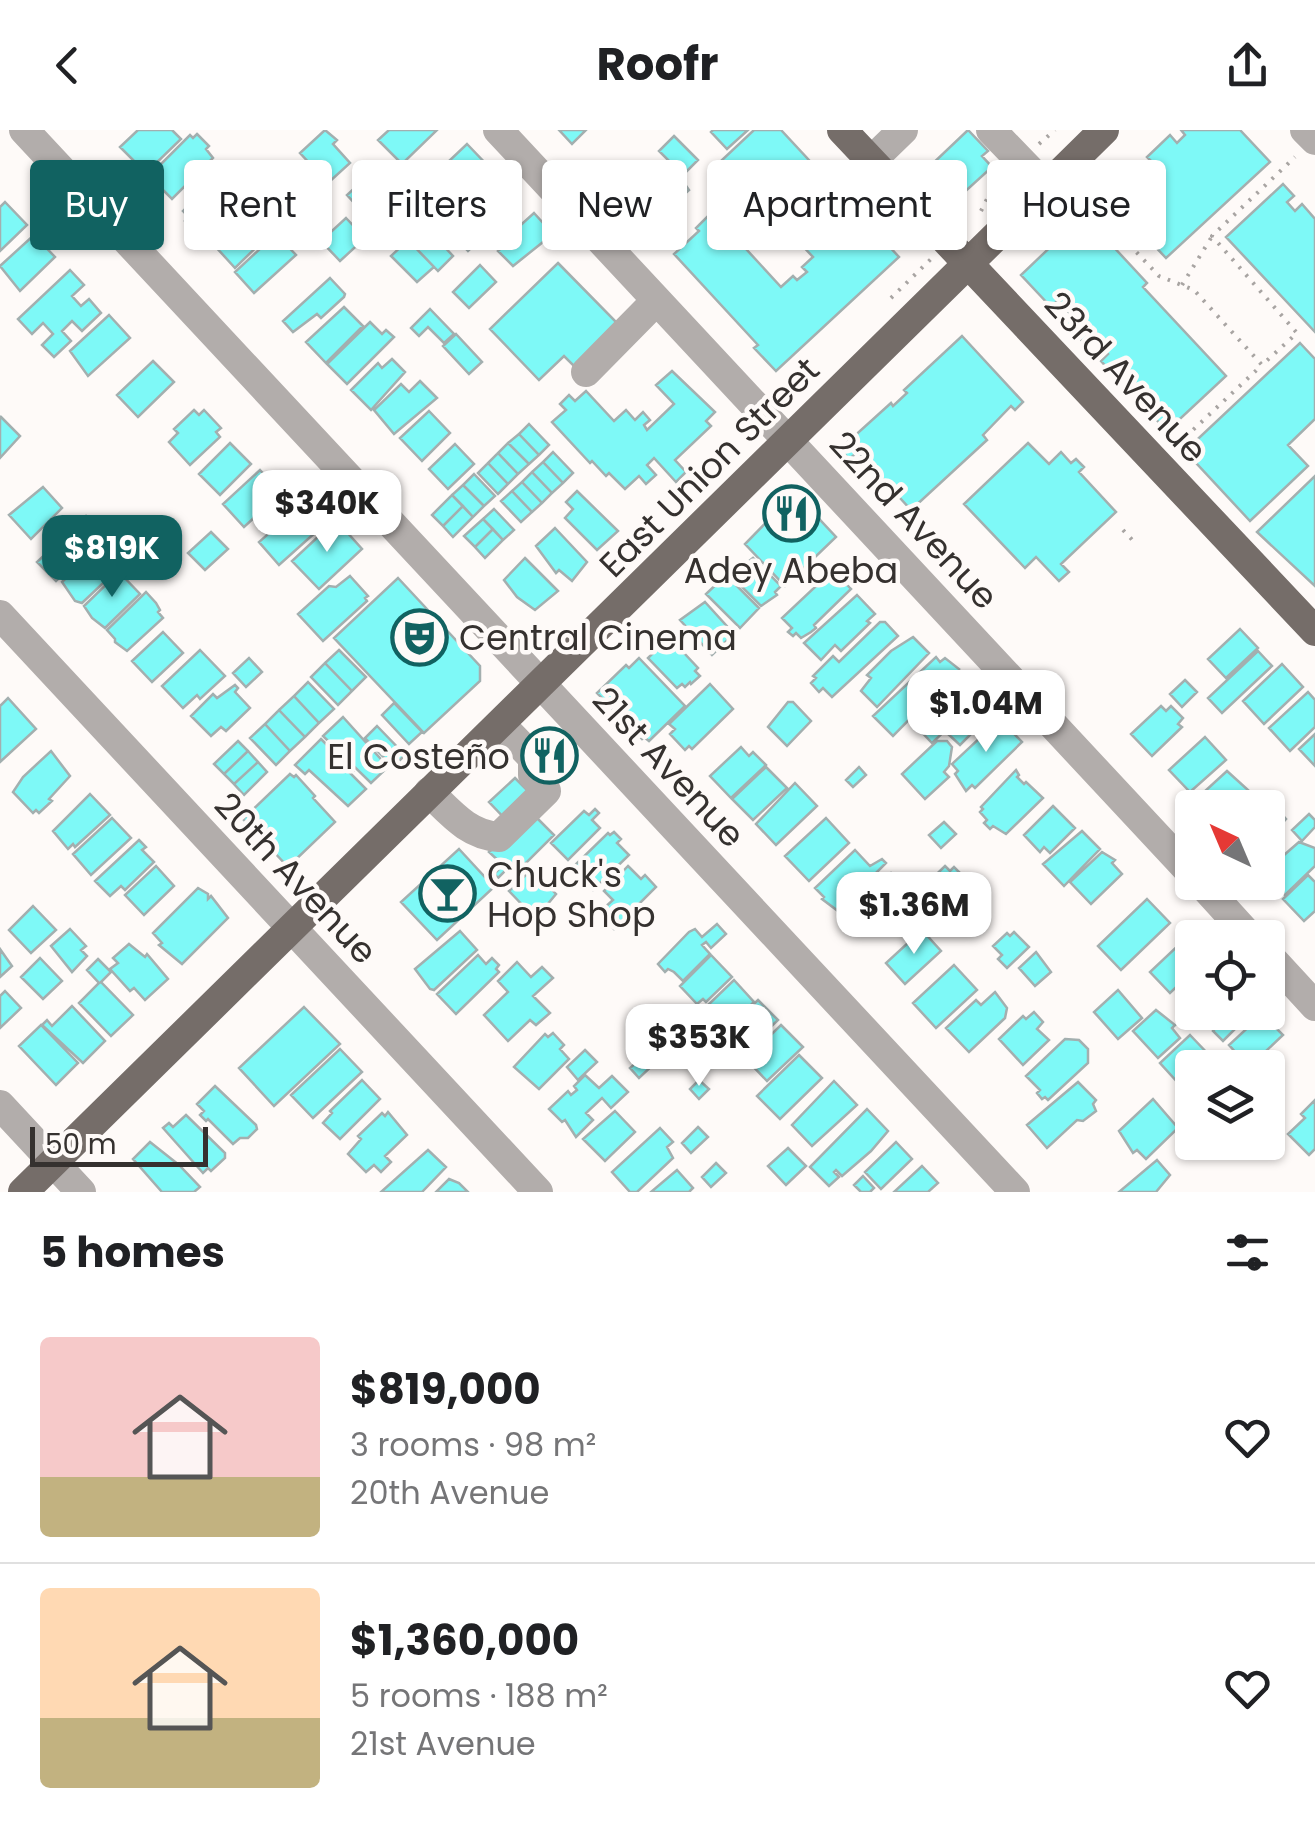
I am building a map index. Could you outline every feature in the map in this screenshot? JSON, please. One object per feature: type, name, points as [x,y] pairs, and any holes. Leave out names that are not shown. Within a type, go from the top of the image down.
[{"type":"main road","name":"23rd Avenue","points":[[842,130],[870,160]]},
{"type":"main road","name":"East Union Street","points":[[1072,160],[1104,130]]},
{"type":"main road","name":"East Union Street","points":[[23,1192],[987,243]]},
{"type":"main road","name":"23rd Avenue","points":[[955,250],[1315,631]]},
{"type":"street","name":"21st Avenue","points":[[24,130],[1015,1192]]},
{"type":"street","name":"22nd Avenue","points":[[498,130],[1175,856]]},
{"type":"street","points":[[872,160],[903,130]]},
{"type":"street","points":[[990,130],[1019,160]]},
{"type":"street","points":[[586,372],[656,300]]},
{"type":"street","name":"20th Avenue","points":[[0,614],[538,1192]]},
{"type":"street","points":[[430,792],[464,826],[484,836],[499,837],[546,791],[533,775],[532,758],[500,724]]},
{"type":"street","points":[[1217,900],[1235,920]]},
{"type":"street","points":[[1285,973],[1315,1006]]},
{"type":"street","points":[[0,1105],[80,1192]]},
{"type":"path","points":[[1032,151],[1055,130]]},
{"type":"path","points":[[1182,285],[1212,236],[1305,142]]},
{"type":"path","points":[[980,212],[987,201]]},
{"type":"path","points":[[1172,449],[1297,333],[1212,236]]},
{"type":"path","points":[[1135,250],[1160,276],[1194,290],[1262,365]]},
{"type":"path","points":[[1123,530],[1137,545]]},
{"type":"building","points":[[138,130],[172,130],[181,139],[159,160],[133,160],[120,147]]},
{"type":"building","points":[[325,130],[337,140],[333,144],[350,163],[332,179],[332,160],[307,160],[300,153]]},
{"type":"building","points":[[389,130],[437,130],[406,160],[398,160],[378,140]]},
{"type":"building","points":[[559,130],[586,130],[572,144]]},
{"type":"building","points":[[713,130],[748,130],[727,149]]},
{"type":"building","points":[[754,130],[781,130],[809,160],[722,160]]},
{"type":"building","points":[[968,130],[988,151],[982,156],[987,162],[987,172],[967,190],[967,160],[936,160]]},
{"type":"building","points":[[1181,130],[1240,130],[1270,162],[1166,258],[1158,250],[1166,250],[1166,160],[1147,157],[1170,135],[1177,143],[1185,135]]},
{"type":"building","points":[[197,134],[209,146],[206,149],[213,158],[184,160],[184,187],[172,199],[164,191],[164,161],[190,135],[193,138]]},
{"type":"building","points":[[674,136],[698,160],[687,171],[687,160],[668,160],[659,151]]},
{"type":"building","points":[[467,144],[482,160],[450,160]]},
{"type":"building","points":[[1283,184],[1294,196],[1287,202],[1295,211],[1302,204],[1315,219],[1315,332],[1226,237]]},
{"type":"building","points":[[5,202],[27,225],[0,251],[0,207]]},
{"type":"building","points":[[534,213],[542,222],[542,243],[513,266],[498,251],[522,250],[522,224]]},
{"type":"building","points":[[707,217],[707,250],[747,250],[781,287],[793,276],[797,280],[807,272],[802,267],[813,257],[806,250],[892,250],[899,257],[776,371],[754,348],[758,345],[674,254],[687,250],[687,242]]},
{"type":"building","points":[[346,218],[352,224],[352,250],[340,261],[330,250],[332,231]]},
{"type":"building","points":[[30,239],[30,250],[48,250],[55,257],[20,291],[0,266]]},
{"type":"building","points":[[219,250],[253,250],[235,268]]},
{"type":"building","points":[[259,250],[291,250],[296,255],[254,293],[235,272]]},
{"type":"building","points":[[397,250],[418,250],[434,267],[417,282],[391,256]]},
{"type":"building","points":[[418,250],[447,250],[453,256],[438,271]]},
{"type":"building","points":[[1047,250],[1116,250],[1147,283],[1143,287],[1226,376],[1167,431],[1136,398],[1143,391],[1128,376],[1121,383],[1101,361],[1108,354],[1093,338],[1086,345],[1065,323],[1072,316],[1058,300],[1051,307],[1021,275]]},
{"type":"building","points":[[558,263],[622,328],[582,374],[564,356],[539,380],[490,329]]},
{"type":"building","points":[[480,265],[496,282],[469,308],[453,292]]},
{"type":"building","points":[[70,270],[84,285],[72,296],[81,306],[89,299],[101,313],[82,331],[72,321],[62,331],[71,341],[54,357],[42,345],[53,334],[43,323],[32,334],[18,319]]},
{"type":"building","points":[[330,278],[344,297],[321,318],[317,314],[293,332],[283,321]]},
{"type":"building","points":[[344,307],[363,326],[326,363],[306,342]]},
{"type":"building","points":[[430,309],[454,334],[444,343],[428,327],[419,336],[411,328]]},
{"type":"building","points":[[109,315],[130,338],[88,376],[70,351]]},
{"type":"building","points":[[370,322],[382,334],[386,330],[394,337],[347,384],[327,364]]},
{"type":"building","points":[[456,334],[482,362],[469,374],[443,346]]},
{"type":"building","points":[[962,336],[1023,402],[1015,410],[1011,406],[983,435],[987,440],[911,510],[858,452],[849,459],[840,449],[891,403],[893,406],[907,393],[904,390]]},
{"type":"building","points":[[1300,343],[1315,359],[1315,419],[1288,445],[1308,466],[1250,521],[1185,451]]},
{"type":"building","points":[[392,359],[405,372],[371,410],[351,390],[378,363],[382,368]]},
{"type":"building","points":[[153,361],[174,382],[138,417],[117,395]]},
{"type":"building","points":[[672,371],[715,412],[706,421],[711,426],[675,460],[686,472],[676,482],[654,458],[647,465],[656,475],[646,484],[639,476],[625,489],[609,473],[606,476],[590,463],[552,422],[566,410],[560,404],[569,395],[575,401],[586,391],[614,421],[626,410],[635,420],[643,412],[650,420],[644,425],[647,430],[674,404],[656,385]]},
{"type":"building","points":[[420,381],[437,398],[394,434],[374,410],[401,384],[409,392]]},
{"type":"building","points":[[194,410],[199,415],[204,410],[221,428],[216,432],[220,437],[190,465],[169,442],[178,433],[174,429]]},
{"type":"building","points":[[429,411],[450,433],[422,461],[400,438]]},
{"type":"building","points":[[0,419],[20,436],[0,458]]},
{"type":"building","points":[[529,424],[549,445],[539,455],[519,434]]},
{"type":"building","points":[[519,434],[539,455],[529,464],[508,443]]},
{"type":"building","points":[[230,443],[251,464],[220,495],[199,474]]},
{"type":"building","points":[[508,443],[529,464],[518,474],[498,453]]},
{"type":"building","points":[[1028,443],[1049,464],[1061,452],[1071,463],[1076,459],[1084,467],[1079,472],[1116,512],[1061,564],[1069,572],[1059,581],[1036,557],[1025,568],[964,504]]},
{"type":"building","points":[[455,444],[474,464],[448,489],[429,469]]},
{"type":"building","points":[[553,452],[573,473],[563,483],[543,462]]},
{"type":"building","points":[[498,453],[518,474],[508,484],[488,463]]},
{"type":"building","points":[[543,462],[563,483],[552,493],[532,472]]},
{"type":"building","points":[[488,463],[508,484],[498,494],[478,473]]},
{"type":"building","points":[[260,470],[281,493],[244,527],[223,504]]},
{"type":"building","points":[[532,472],[552,493],[542,503],[522,482]]},
{"type":"building","points":[[474,474],[495,496],[484,506],[463,485]]},
{"type":"building","points":[[1315,476],[1315,586],[1257,532]]},
{"type":"building","points":[[522,482],[542,503],[532,512],[512,491]]},
{"type":"building","points":[[463,485],[484,506],[473,517],[452,495]]},
{"type":"building","points":[[43,487],[62,508],[31,539],[9,515]]},
{"type":"building","points":[[512,491],[532,512],[521,522],[501,501]]},
{"type":"building","points":[[577,491],[618,531],[597,550],[565,518],[573,509],[566,502]]},
{"type":"building","points":[[795,493],[836,537],[785,586],[745,544]]},
{"type":"building","points":[[452,495],[463,506],[443,526],[432,515]]},
{"type":"building","points":[[300,506],[317,531],[279,565],[259,542]]},
{"type":"building","points":[[463,506],[473,517],[453,537],[443,526]]},
{"type":"building","points":[[494,509],[514,530],[503,540],[483,519]]},
{"type":"building","points":[[86,516],[104,534],[56,581],[37,562]]},
{"type":"building","points":[[483,519],[493,529],[475,547],[464,536]]},
{"type":"building","points":[[336,520],[362,549],[319,589],[292,561]]},
{"type":"building","points":[[555,528],[587,562],[572,581],[559,570],[556,573],[536,546]]},
{"type":"building","points":[[493,529],[503,540],[485,558],[475,547]]},
{"type":"building","points":[[211,532],[228,549],[205,570],[188,553]]},
{"type":"building","points":[[97,548],[103,550],[117,570],[82,603],[75,601],[62,582]]},
{"type":"building","points":[[525,558],[558,591],[535,610],[517,597],[504,580]]},
{"type":"building","points":[[753,558],[781,586],[775,592],[777,595],[761,606],[734,579],[734,573]]},
{"type":"building","points":[[833,570],[851,589],[814,625],[816,628],[801,638],[796,633],[793,636],[788,632],[792,628],[782,618]]},
{"type":"building","points":[[119,572],[140,594],[105,628],[84,606]]},
{"type":"building","points":[[726,575],[759,608],[740,628],[706,594]]},
{"type":"building","points":[[350,576],[368,596],[367,601],[323,641],[298,614],[329,586],[336,587]]},
{"type":"building","points":[[398,578],[480,666],[480,681],[424,733],[334,638]]},
{"type":"building","points":[[146,592],[163,618],[127,651],[107,630]]},
{"type":"building","points":[[857,595],[875,614],[841,651],[835,645],[821,660],[804,643]]},
{"type":"building","points":[[705,602],[734,634],[712,655],[680,620]]},
{"type":"building","points":[[880,622],[885,622],[898,636],[832,697],[823,688],[819,692],[811,683],[816,678],[813,676],[833,656],[839,662]]},
{"type":"building","points":[[1240,629],[1258,648],[1226,678],[1208,659]]},
{"type":"building","points":[[163,632],[183,653],[152,682],[132,661]]},
{"type":"building","points":[[669,637],[698,668],[695,671],[700,676],[685,687],[682,684],[677,688],[648,658]]},
{"type":"building","points":[[913,637],[929,653],[877,707],[861,691],[871,678],[867,675],[891,651]]},
{"type":"building","points":[[200,650],[225,676],[200,699],[197,695],[183,708],[162,686]]},
{"type":"building","points":[[339,650],[366,677],[352,691],[325,663]]},
{"type":"building","points":[[1258,651],[1272,666],[1222,713],[1208,698]]},
{"type":"building","points":[[936,657],[940,662],[945,658],[959,669],[893,736],[873,716]]},
{"type":"building","points":[[249,658],[262,672],[246,687],[233,673]]},
{"type":"building","points":[[639,658],[685,706],[649,741],[642,739],[597,693]]},
{"type":"building","points":[[325,663],[352,691],[338,705],[311,677]]},
{"type":"building","points":[[1282,664],[1303,687],[1264,724],[1243,701]]},
{"type":"building","points":[[1185,680],[1197,692],[1182,707],[1170,694]]},
{"type":"building","points":[[308,682],[334,709],[319,723],[294,696]]},
{"type":"building","points":[[710,684],[733,709],[692,749],[689,746],[685,750],[670,734],[675,729],[669,724]]},
{"type":"building","points":[[235,685],[235,692],[250,708],[226,731],[221,727],[211,736],[191,716],[213,694],[217,698]]},
{"type":"building","points":[[961,687],[968,695],[959,698],[969,708],[932,743],[913,723],[950,688],[955,693]]},
{"type":"building","points":[[1308,692],[1315,700],[1315,727],[1290,751],[1269,728]]},
{"type":"building","points":[[294,696],[319,723],[305,737],[279,710]]},
{"type":"building","points":[[8,698],[36,729],[0,762],[0,706]]},
{"type":"building","points":[[788,702],[793,702],[811,721],[787,746],[768,727]]},
{"type":"building","points":[[394,703],[422,732],[409,744],[382,715]]},
{"type":"building","points":[[1161,706],[1166,711],[1171,706],[1183,718],[1178,724],[1182,727],[1152,756],[1131,734]]},
{"type":"building","points":[[279,710],[305,737],[290,751],[265,724]]},
{"type":"building","points":[[970,714],[980,725],[960,745],[948,734]]},
{"type":"building","points":[[343,717],[388,767],[371,783],[323,736]]},
{"type":"building","points":[[1000,719],[1022,742],[975,788],[972,785],[966,791],[952,764]]},
{"type":"building","points":[[265,724],[290,751],[276,765],[250,738]]},
{"type":"building","points":[[377,726],[405,755],[393,767],[365,738]]},
{"type":"building","points":[[1315,734],[1315,766],[1299,749]]},
{"type":"building","points":[[1205,737],[1226,760],[1192,790],[1169,770]]},
{"type":"building","points":[[321,739],[366,789],[348,806],[309,770],[305,774],[295,765]]},
{"type":"building","points":[[238,741],[248,751],[224,774],[214,764]]},
{"type":"building","points":[[937,741],[947,741],[952,747],[944,772],[949,777],[925,799],[902,774]]},
{"type":"building","points":[[741,747],[766,765],[731,798],[710,776]]},
{"type":"building","points":[[51,751],[70,776],[49,799],[52,801],[39,813],[33,813],[13,792]]},
{"type":"building","points":[[248,751],[258,762],[234,784],[224,774]]},
{"type":"building","points":[[258,762],[267,772],[244,795],[234,784]]},
{"type":"building","points":[[766,767],[787,788],[753,820],[732,799]]},
{"type":"building","points":[[859,767],[866,775],[853,787],[846,780]]},
{"type":"building","points":[[1016,770],[1017,777],[1043,798],[1006,834],[993,826],[990,829],[980,812]]},
{"type":"building","points":[[1227,771],[1248,790],[1206,790]]},
{"type":"building","points":[[290,774],[296,775],[335,822],[288,867],[243,819]]},
{"type":"building","points":[[515,778],[533,796],[510,824],[489,802]]},
{"type":"building","points":[[795,783],[817,806],[776,845],[756,824]]},
{"type":"building","points":[[90,794],[110,815],[68,849],[53,831]]},
{"type":"building","points":[[1053,806],[1075,828],[1050,853],[1044,847],[1040,852],[1024,835]]},
{"type":"building","points":[[595,809],[599,813],[592,820],[600,828],[568,860],[551,843],[584,811],[589,815]]},
{"type":"building","points":[[532,813],[554,835],[522,867],[516,860],[498,878],[494,874],[503,865],[489,852]]},
{"type":"building","points":[[1309,814],[1315,827],[1302,841],[1292,830]]},
{"type":"building","points":[[112,818],[131,838],[91,875],[73,854]]},
{"type":"building","points":[[826,818],[849,843],[809,881],[785,856]]},
{"type":"building","points":[[944,822],[956,834],[941,848],[929,835]]},
{"type":"building","points":[[1082,831],[1100,849],[1064,886],[1043,864]]},
{"type":"building","points":[[614,832],[621,839],[617,843],[629,855],[593,890],[572,868],[608,833]]},
{"type":"building","points":[[139,840],[146,847],[142,850],[154,862],[125,890],[121,886],[110,896],[95,881]]},
{"type":"building","points":[[1299,842],[1315,848],[1315,866],[1285,895],[1285,854]]},
{"type":"building","name":"Chuck's Hop Shop","points":[[459,849],[494,887],[437,940],[401,902]]},
{"type":"building","points":[[855,850],[870,866],[882,859],[886,863],[838,911],[815,888]]},
{"type":"building","points":[[1102,852],[1115,860],[1112,863],[1122,874],[1091,904],[1070,882]]},
{"type":"building","points":[[156,866],[174,886],[144,915],[125,895]]},
{"type":"building","points":[[628,866],[656,887],[614,929],[606,921],[611,915],[604,908],[613,900],[604,891]]},
{"type":"building","points":[[945,866],[950,871],[954,867],[969,882],[936,914],[916,894]]},
{"type":"building","points":[[532,869],[556,894],[533,916],[509,891]]},
{"type":"building","points":[[891,873],[909,892],[868,930],[850,911]]},
{"type":"building","points":[[1308,875],[1315,882],[1315,911],[1304,921],[1285,897]]},
{"type":"building","points":[[198,888],[208,894],[208,899],[211,896],[228,918],[182,964],[159,945],[162,943],[153,933]]},
{"type":"building","points":[[1147,899],[1170,923],[1121,970],[1098,946]]},
{"type":"building","points":[[33,906],[56,930],[31,953],[9,930]]},
{"type":"building","points":[[717,924],[726,934],[711,948],[706,942],[702,945],[710,954],[683,981],[658,964],[689,932],[695,929],[702,937]]},
{"type":"building","points":[[70,929],[86,946],[81,950],[87,956],[72,972],[51,946]]},
{"type":"building","points":[[922,930],[941,951],[905,984],[886,963]]},
{"type":"building","points":[[460,931],[477,950],[434,990],[430,989],[415,969]]},
{"type":"building","points":[[1014,932],[1029,947],[1007,968],[993,946],[1007,933],[1010,936]]},
{"type":"building","points":[[129,944],[145,957],[147,954],[168,979],[145,1000],[134,988],[130,991],[110,969],[118,963],[113,958]]},
{"type":"building","points":[[1175,948],[1175,988],[1170,993],[1150,972]]},
{"type":"building","points":[[0,949],[12,966],[0,977]]},
{"type":"building","points":[[1036,952],[1051,972],[1035,986],[1019,968]]},
{"type":"building","points":[[478,955],[486,964],[492,958],[499,965],[499,972],[456,1014],[437,994]]},
{"type":"building","points":[[711,955],[732,977],[706,1002],[703,999],[697,1004],[680,986]]},
{"type":"building","points":[[40,958],[62,981],[43,999],[21,977]]},
{"type":"building","points":[[98,959],[111,972],[101,982],[133,1015],[111,1036],[79,1003],[99,983],[87,970]]},
{"type":"building","points":[[517,962],[531,977],[542,967],[553,978],[533,996],[550,1013],[536,1025],[530,1020],[508,1041],[484,1015],[508,992],[498,981]]},
{"type":"building","points":[[954,965],[977,990],[936,1028],[913,1003]]},
{"type":"building","points":[[734,980],[754,1002],[724,1031],[709,1015],[714,1010],[708,1005]]},
{"type":"building","points":[[1118,990],[1142,1018],[1118,1039],[1094,1012]]},
{"type":"building","points":[[5,991],[21,1008],[0,1028],[0,996]]},
{"type":"building","points":[[995,992],[1007,1008],[1005,1018],[969,1052],[946,1028],[976,1000],[981,1005]]},
{"type":"building","points":[[758,1000],[778,1020],[732,1064],[712,1044]]},
{"type":"building","points":[[72,1006],[105,1041],[83,1063],[42,1025],[47,1020],[52,1026]]},
{"type":"building","points":[[304,1007],[340,1044],[274,1106],[239,1068]]},
{"type":"building","points":[[1156,1010],[1175,1025],[1172,1028],[1180,1038],[1158,1058],[1133,1031]]},
{"type":"building","points":[[1034,1012],[1043,1022],[1037,1029],[1049,1040],[1023,1065],[999,1039],[1023,1016],[1026,1019]]},
{"type":"building","points":[[41,1025],[78,1063],[56,1085],[19,1046]]},
{"type":"building","points":[[781,1025],[803,1047],[767,1081],[746,1059]]},
{"type":"building","points":[[1214,1030],[1234,1030],[1223,1041]]},
{"type":"building","points":[[1245,1030],[1278,1030],[1283,1035],[1267,1050],[1234,1050],[1229,1045]]},
{"type":"building","points":[[553,1033],[564,1045],[560,1049],[569,1059],[539,1089],[514,1067],[545,1034],[548,1037]]},
{"type":"building","points":[[1190,1035],[1204,1050],[1175,1050],[1175,1080],[1160,1063]]},
{"type":"building","points":[[1065,1039],[1079,1040],[1088,1049],[1088,1063],[1048,1100],[1042,1099],[1037,1093],[1040,1090],[1026,1076]]},
{"type":"building","points":[[340,1049],[362,1072],[313,1118],[291,1095]]},
{"type":"building","points":[[585,1050],[597,1062],[578,1080],[567,1067]]},
{"type":"building","points":[[646,1054],[655,1063],[639,1078],[630,1068]]},
{"type":"building","points":[[799,1055],[822,1078],[780,1119],[757,1096]]},
{"type":"building","points":[[585,1075],[599,1088],[612,1076],[628,1092],[611,1108],[602,1098],[586,1113],[593,1120],[576,1137],[565,1120],[562,1122],[549,1109],[568,1091],[571,1095],[577,1090],[574,1086]]},
{"type":"building","points":[[362,1080],[380,1099],[340,1139],[323,1123]]},
{"type":"building","points":[[699,1080],[709,1089],[699,1099],[690,1089]]},
{"type":"building","points":[[834,1081],[857,1105],[812,1146],[792,1125]]},
{"type":"building","points":[[1078,1082],[1096,1100],[1096,1111],[1083,1121],[1077,1120],[1047,1148],[1027,1125]]},
{"type":"building","points":[[215,1086],[256,1125],[248,1138],[233,1144],[200,1115],[204,1111],[197,1104]]},
{"type":"building","points":[[1153,1099],[1175,1125],[1175,1131],[1146,1159],[1137,1150],[1133,1153],[1119,1131]]},
{"type":"building","points":[[1315,1100],[1315,1149],[1309,1155],[1288,1134],[1305,1118],[1301,1114]]},
{"type":"building","points":[[867,1109],[888,1131],[842,1176],[836,1170],[839,1177],[829,1186],[810,1167]]},
{"type":"building","points":[[615,1111],[635,1132],[605,1161],[583,1139]]},
{"type":"building","points":[[388,1112],[407,1135],[385,1156],[391,1162],[381,1172],[374,1165],[366,1172],[348,1154],[361,1139],[358,1136]]},
{"type":"building","points":[[186,1115],[225,1153],[225,1158],[211,1171],[208,1168],[203,1173],[163,1128],[169,1123],[173,1127]]},
{"type":"building","points":[[698,1127],[708,1137],[691,1153],[682,1143]]},
{"type":"building","points":[[660,1128],[673,1142],[667,1147],[673,1158],[637,1192],[630,1192],[612,1172]]},
{"type":"building","points":[[150,1142],[200,1187],[194,1192],[162,1192],[133,1159]]},
{"type":"building","points":[[896,1142],[912,1159],[881,1189],[865,1172]]},
{"type":"building","points":[[788,1148],[806,1166],[786,1185],[768,1166]]},
{"type":"building","points":[[428,1150],[446,1167],[422,1192],[381,1192]]},
{"type":"building","points":[[1157,1160],[1170,1175],[1156,1192],[1119,1192]]},
{"type":"building","points":[[716,1163],[726,1173],[711,1187],[702,1177]]},
{"type":"building","points":[[922,1166],[938,1183],[928,1192],[894,1192]]},
{"type":"building","points":[[677,1170],[693,1188],[689,1192],[651,1192]]},
{"type":"building","points":[[863,1176],[874,1188],[870,1192],[861,1192],[854,1185]]},
{"type":"building","points":[[449,1179],[459,1183],[468,1192],[436,1192]]},
{"type":"place","name":"Adey Abeba","points":[[791,514]]},
{"type":"place","name":"Central Cinema","points":[[420,637]]},
{"type":"place","name":"El Costeño","points":[[549,756]]},
{"type":"place","name":"Chuck's Hop Shop","points":[[448,894]]}]
